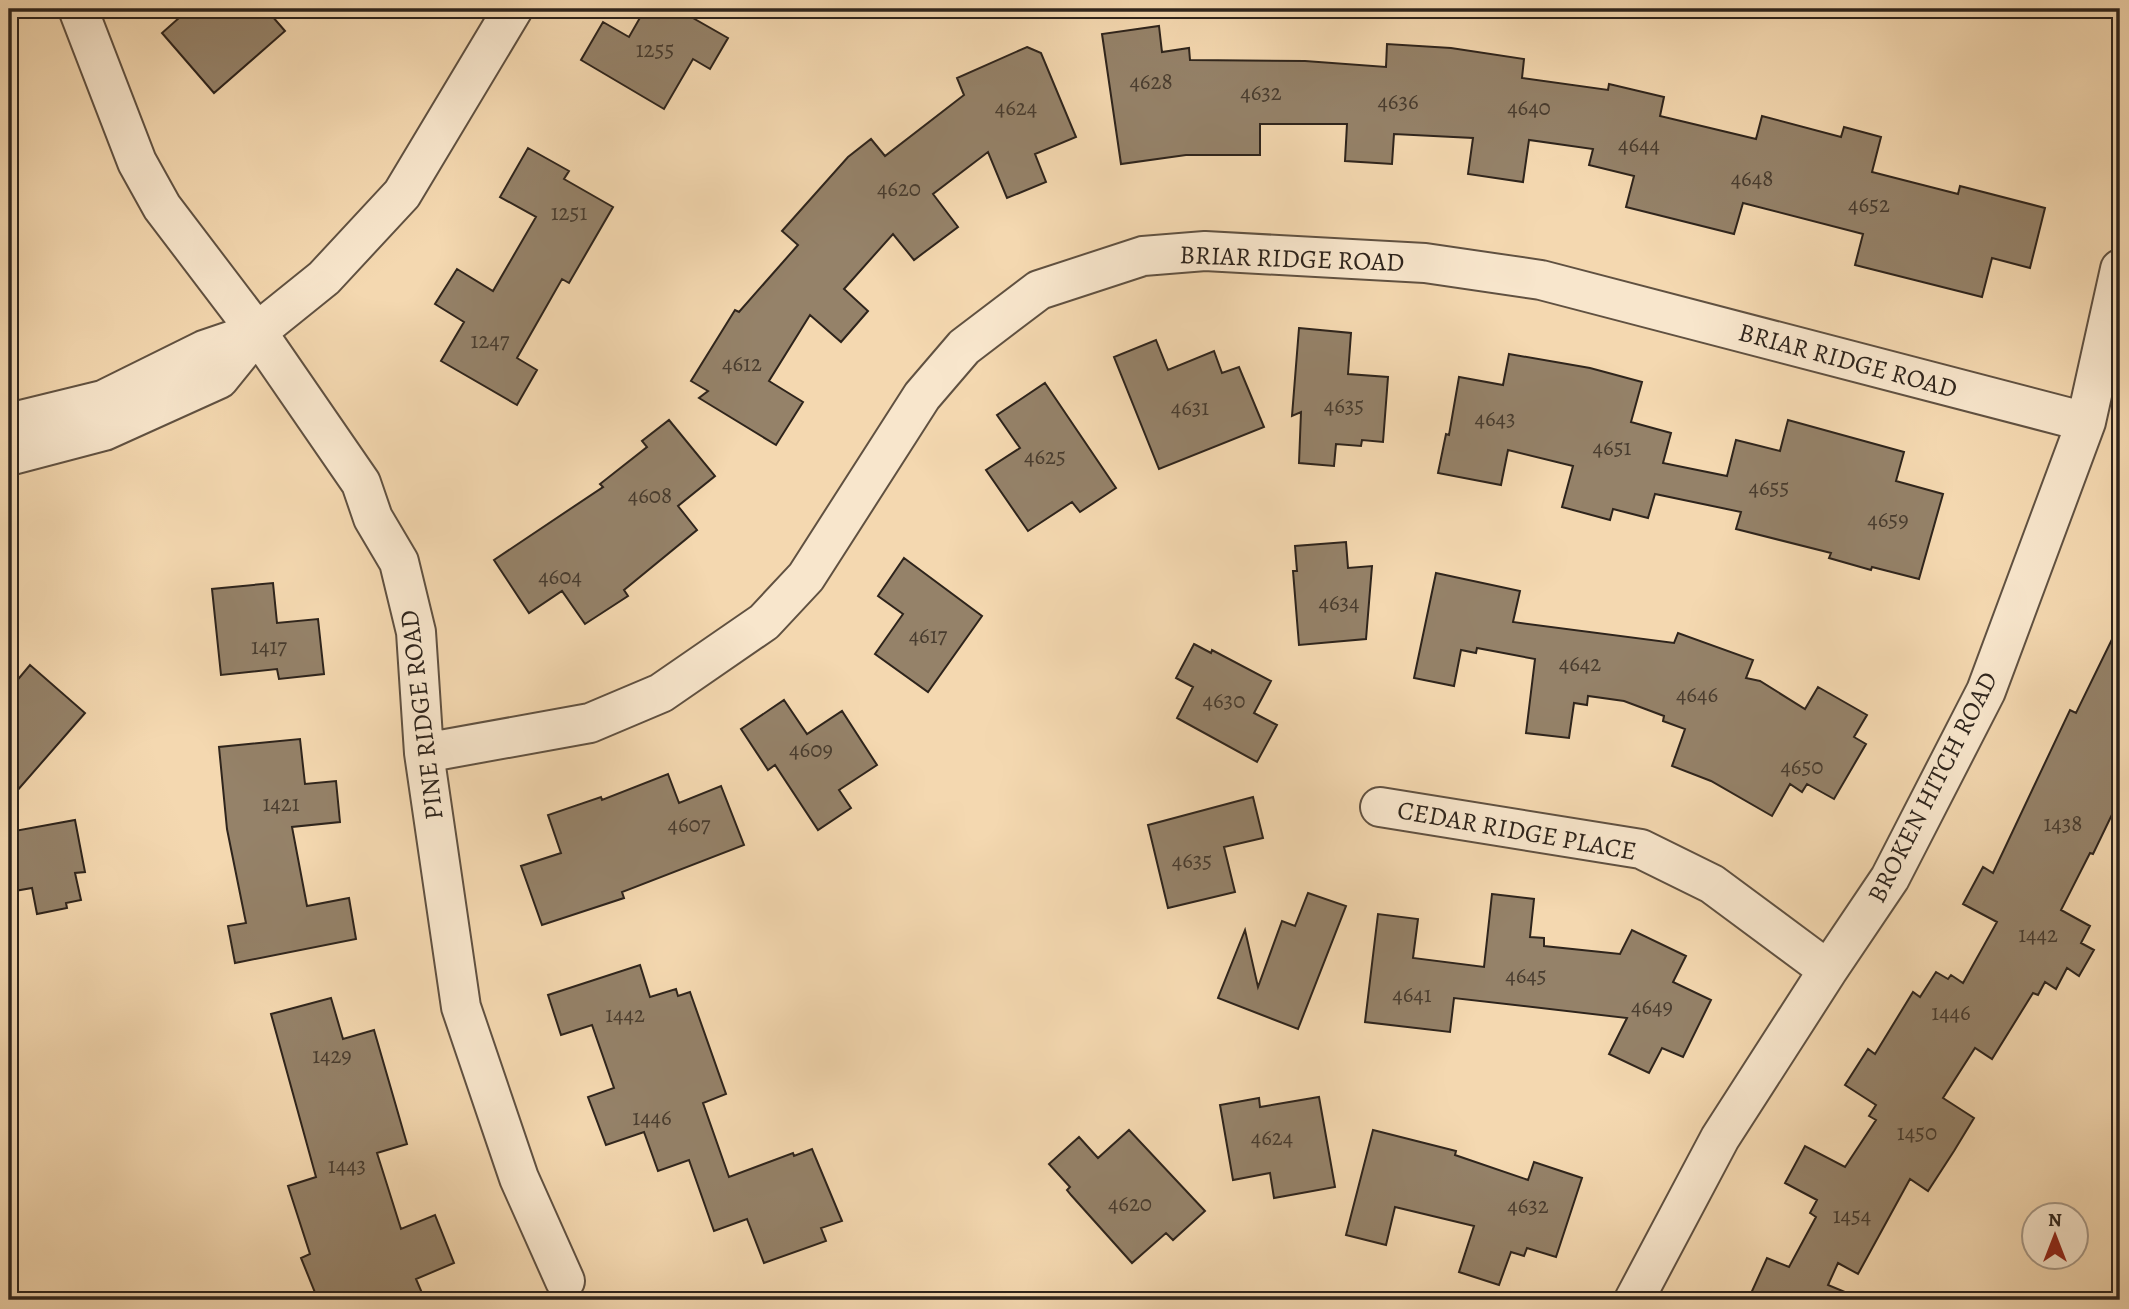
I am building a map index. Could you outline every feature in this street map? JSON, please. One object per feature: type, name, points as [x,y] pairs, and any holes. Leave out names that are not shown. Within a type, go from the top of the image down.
[{"type":"street","name":"PINE RIDGE ROAD","points":[[78,9],[143,173],[162,206],[257,332],[361,483],[373,518],[399,562],[416,632],[424,753],[461,1007],[519,1178],[565,1281]]},
{"type":"street","points":[[9,456],[104,431],[219,379],[257,332],[324,278],[402,194],[513,9]]},
{"type":"street","name":"BRIAR RIDGE ROAD","points":[[424,753],[590,723],[661,693],[753,630],[764,622],[806,577],[922,396],[964,347],[1039,290],[1143,256],[1205,251],[1425,263],[1541,280],[2086,422]]},
{"type":"street","name":"BROKEN HITCH ROAD","points":[[1634,1300],[1720,1138],[1891,878],[1986,691],[2086,422],[2120,269]]},
{"type":"street","points":[[9,423],[103,400],[205,350],[257,332]]},
{"type":"street","name":"CEDAR RIDGE PLACE","points":[[1380,807],[1641,849],[1712,884],[1828,970]]},
{"type":"building","points":[[189,9],[266,9],[285,31],[214,93],[162,33]]},
{"type":"building","points":[[645,9],[677,9],[728,38],[710,69],[693,59],[664,109],[581,60],[603,22],[629,37]]},
{"type":"building","points":[[1159,26],[1162,52],[1189,48],[1190,60],[1305,61],[1386,67],[1387,44],[1451,48],[1524,59],[1522,78],[1608,90],[1609,84],[1664,97],[1660,116],[1756,139],[1762,116],[1841,137],[1844,127],[1881,137],[1872,172],[1958,194],[1960,186],[2045,208],[2030,268],[1992,258],[1982,297],[1855,265],[1863,234],[1743,203],[1734,234],[1626,207],[1634,176],[1589,165],[1593,149],[1529,140],[1523,182],[1468,174],[1473,138],[1394,134],[1392,164],[1345,161],[1347,124],[1260,124],[1260,155],[1186,155],[1121,164],[1102,34]]},
{"type":"building","points":[[1027,47],[1041,53],[1076,137],[1035,154],[1046,182],[1007,198],[988,152],[933,194],[958,227],[914,260],[893,234],[844,289],[868,311],[841,342],[810,315],[769,381],[803,402],[776,445],[699,398],[708,391],[691,381],[735,310],[739,312],[798,245],[782,231],[848,157],[871,139],[885,156],[964,95],[957,78]]},
{"type":"building","points":[[528,148],[569,171],[564,179],[613,207],[569,283],[562,279],[517,358],[537,370],[517,405],[441,361],[464,322],[435,304],[457,269],[493,291],[536,217],[500,197]]},
{"type":"building","points":[[1299,328],[1351,333],[1348,374],[1388,377],[1383,442],[1362,440],[1361,446],[1336,444],[1334,466],[1299,463],[1301,412],[1292,416]]},
{"type":"building","points":[[1156,340],[1168,370],[1214,351],[1222,373],[1239,367],[1264,427],[1159,469],[1114,357]]},
{"type":"building","points":[[1509,354],[1590,368],[1642,382],[1631,422],[1671,433],[1663,463],[1727,476],[1736,440],[1780,451],[1788,420],[1904,452],[1896,481],[1943,494],[1919,579],[1872,567],[1871,570],[1829,558],[1831,553],[1736,529],[1741,512],[1655,494],[1648,518],[1613,509],[1610,520],[1562,507],[1573,466],[1508,450],[1501,485],[1438,473],[1446,434],[1449,435],[1459,377],[1503,385]]},
{"type":"building","points":[[1045,383],[1116,488],[1080,512],[1072,502],[1028,531],[986,470],[1020,448],[997,415]]},
{"type":"building","points":[[669,420],[715,476],[678,506],[697,530],[624,590],[628,596],[585,624],[562,591],[529,613],[494,560],[603,487],[600,484],[647,447],[642,441]]},
{"type":"building","points":[[1346,542],[1348,568],[1372,566],[1366,639],[1299,645],[1293,571],[1297,571],[1295,546]]},
{"type":"building","points":[[904,558],[982,616],[928,692],[875,654],[903,614],[878,596]]},
{"type":"building","points":[[1436,573],[1520,591],[1513,622],[1674,643],[1678,633],[1753,660],[1746,678],[1760,681],[1805,709],[1818,687],[1867,715],[1854,737],[1866,744],[1834,799],[1807,784],[1802,792],[1790,784],[1772,816],[1711,781],[1672,766],[1685,729],[1663,721],[1664,716],[1624,701],[1588,696],[1587,705],[1574,703],[1569,738],[1526,733],[1535,659],[1477,648],[1476,653],[1461,650],[1454,686],[1414,678]]},
{"type":"building","points":[[273,583],[277,623],[318,619],[324,674],[279,679],[277,669],[221,675],[212,589]]},
{"type":"building","points":[[2120,623],[2120,798],[2093,854],[2090,853],[2061,910],[2090,926],[2081,943],[2094,950],[2079,976],[2067,968],[2056,989],[2045,982],[2038,995],[2033,993],[1992,1059],[1975,1048],[1943,1098],[1974,1118],[1954,1151],[1928,1191],[1910,1179],[1858,1274],[1838,1263],[1828,1285],[1864,1300],[1748,1300],[1767,1258],[1789,1267],[1816,1217],[1810,1213],[1817,1200],[1785,1183],[1805,1146],[1845,1167],[1876,1120],[1869,1116],[1876,1105],[1845,1085],[1868,1049],[1875,1054],[1913,992],[1920,997],[1936,972],[1948,979],[1951,975],[1963,983],[1997,922],[1963,904],[1983,867],[1993,873],[2070,710],[2076,713]]},
{"type":"building","points":[[1194,644],[1211,653],[1212,650],[1271,681],[1254,713],[1277,725],[1257,762],[1177,718],[1193,687],[1176,678]]},
{"type":"building","points":[[30,665],[85,713],[9,800],[9,690]]},
{"type":"building","points":[[784,700],[807,734],[842,711],[877,765],[839,790],[851,808],[818,830],[775,765],[768,770],[741,729]]},
{"type":"building","points":[[300,739],[305,784],[336,781],[340,822],[292,827],[307,906],[349,898],[356,939],[235,963],[228,926],[246,923],[227,829],[219,747]]},
{"type":"building","points":[[668,774],[679,803],[721,786],[744,845],[622,892],[624,898],[542,925],[521,866],[561,853],[548,815],[601,797],[602,800]]},
{"type":"building","points":[[1253,797],[1263,838],[1224,847],[1235,892],[1168,908],[1148,825]]},
{"type":"building","points":[[75,820],[85,872],[75,873],[81,900],[66,903],[67,908],[37,914],[32,888],[9,892],[9,832]]},
{"type":"building","points":[[1308,893],[1346,906],[1298,1029],[1218,998],[1245,930],[1258,987],[1282,921],[1295,926]]},
{"type":"building","points":[[1492,894],[1534,899],[1530,937],[1544,938],[1544,946],[1620,954],[1632,930],[1686,956],[1673,982],[1711,1000],[1683,1057],[1662,1048],[1649,1073],[1609,1054],[1627,1018],[1454,998],[1450,1032],[1365,1022],[1378,914],[1418,919],[1413,958],[1484,967]]},
{"type":"building","points":[[640,965],[650,997],[676,989],[678,996],[690,992],[726,1094],[703,1103],[729,1177],[793,1153],[794,1156],[812,1149],[842,1221],[821,1228],[826,1241],[764,1263],[747,1219],[714,1231],[689,1160],[658,1171],[644,1132],[606,1145],[588,1097],[614,1088],[592,1025],[561,1035],[548,995]]},
{"type":"building","points":[[331,998],[343,1039],[374,1030],[407,1144],[377,1153],[401,1229],[435,1215],[454,1263],[416,1279],[425,1300],[318,1300],[301,1258],[310,1254],[288,1186],[316,1177],[271,1014]]},
{"type":"building","points":[[1319,1097],[1335,1187],[1274,1198],[1270,1173],[1233,1180],[1220,1105],[1259,1098],[1260,1107]]},
{"type":"building","points":[[1129,1130],[1205,1211],[1173,1240],[1166,1233],[1132,1263],[1071,1195],[1067,1190],[1070,1187],[1049,1164],[1079,1137],[1098,1158]]},
{"type":"building","points":[[1373,1130],[1456,1151],[1455,1155],[1528,1180],[1534,1162],[1582,1178],[1556,1257],[1527,1248],[1524,1256],[1511,1252],[1499,1285],[1459,1272],[1474,1226],[1395,1207],[1386,1245],[1346,1235]]}]
